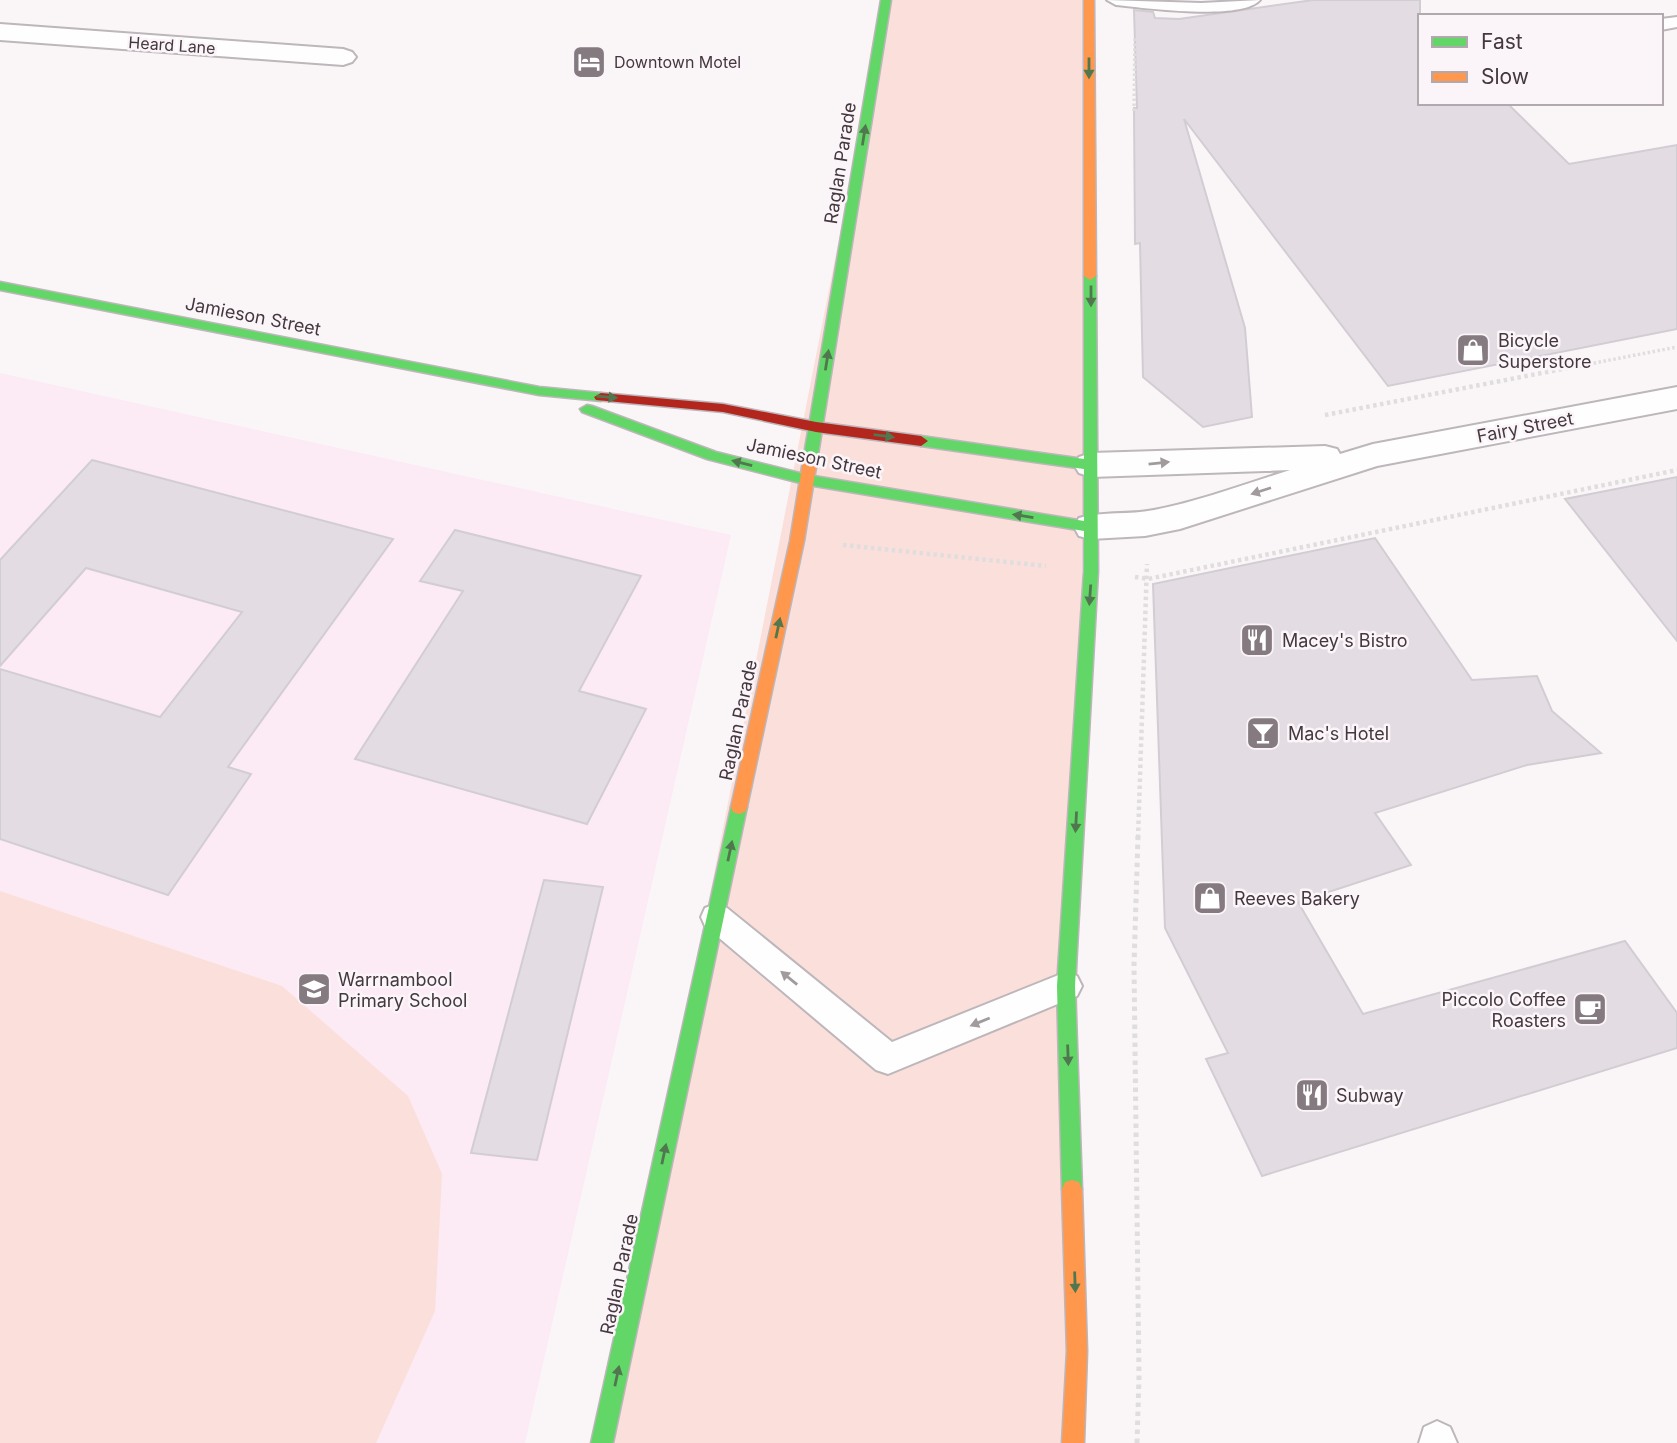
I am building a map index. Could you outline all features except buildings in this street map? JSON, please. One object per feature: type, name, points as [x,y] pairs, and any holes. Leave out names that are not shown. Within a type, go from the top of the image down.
[{"type":"main road","name":"Raglan Parade","points":[[602,1443],[797,541],[886,0]]},
{"type":"main road","points":[[1073,1443],[1077,1351],[1066,986],[1091,571],[1089,0]]},
{"type":"main road","name":"Jamieson Street","points":[[0,286],[539,391],[723,408],[816,427],[1091,465]]},
{"type":"main road","name":"Jamieson Street","points":[[539,391],[712,456],[808,480],[1091,527]]},
{"type":"street","name":"Heard Lane","points":[[0,32],[343,57]]},
{"type":"street","name":"Fairy Street","points":[[1091,527],[1146,524],[1180,517],[1373,455],[1677,398]]},
{"type":"street","name":"Fairy Street","points":[[1091,465],[1373,455]]},
{"type":"lane","points":[[1116,0],[1201,8],[1251,0]]},
{"type":"lane","points":[[716,917],[888,1059],[1066,986]]},
{"type":"path","points":[[1323,416],[1677,348]]},
{"type":"path","points":[[797,541],[1148,579],[1677,470]]},
{"type":"path","points":[[1137,1443],[1139,1377],[1134,965],[1148,579]]},
{"type":"shaded area","points":[[886,0],[1088,0],[1073,1443],[602,1443]]},
{"type":"shaded area","name":"Warrnambool Primary School","points":[[0,373],[731,535],[525,1443],[0,1443]]},
{"type":"shaded area","points":[[0,891],[282,986],[408,1096],[442,1174],[435,1311],[376,1443],[0,1443]]},
{"type":"traffic: fast","points":[[810,461],[886,0]]},
{"type":"traffic: fast","points":[[1072,1189],[1066,986],[1091,571],[1090,276]]},
{"type":"traffic: fast","points":[[0,286],[539,391],[601,397]]},
{"type":"traffic: fast","points":[[587,409],[712,456],[808,480],[1091,527]]},
{"type":"traffic: fast","points":[[921,441],[1091,465]]},
{"type":"traffic: fast","points":[[602,1443],[739,807]]},
{"type":"traffic: slow","points":[[1089,0],[1090,276]]},
{"type":"traffic: slow","points":[[739,807],[797,541],[810,461]]},
{"type":"traffic: slow","points":[[1072,1189],[1077,1351],[1073,1443]]},
{"type":"traffic: jam","points":[[601,397],[723,408],[816,427],[921,441]]},
{"type":"place","name":"Downtown Motel","points":[[589,62]]},
{"type":"place","name":"Bicycle Superstore","points":[[1473,350]]},
{"type":"place","name":"Macey's Bistro","points":[[1257,640]]},
{"type":"place","name":"Mac's Hotel","points":[[1263,733]]},
{"type":"place","name":"Reeves Bakery","points":[[1210,898]]},
{"type":"place","name":"Warrnambool Primary School","points":[[314,989]]},
{"type":"place","name":"Piccolo Coffee Roasters","points":[[1590,1009]]},
{"type":"place","name":"Subway","points":[[1312,1095]]}]
